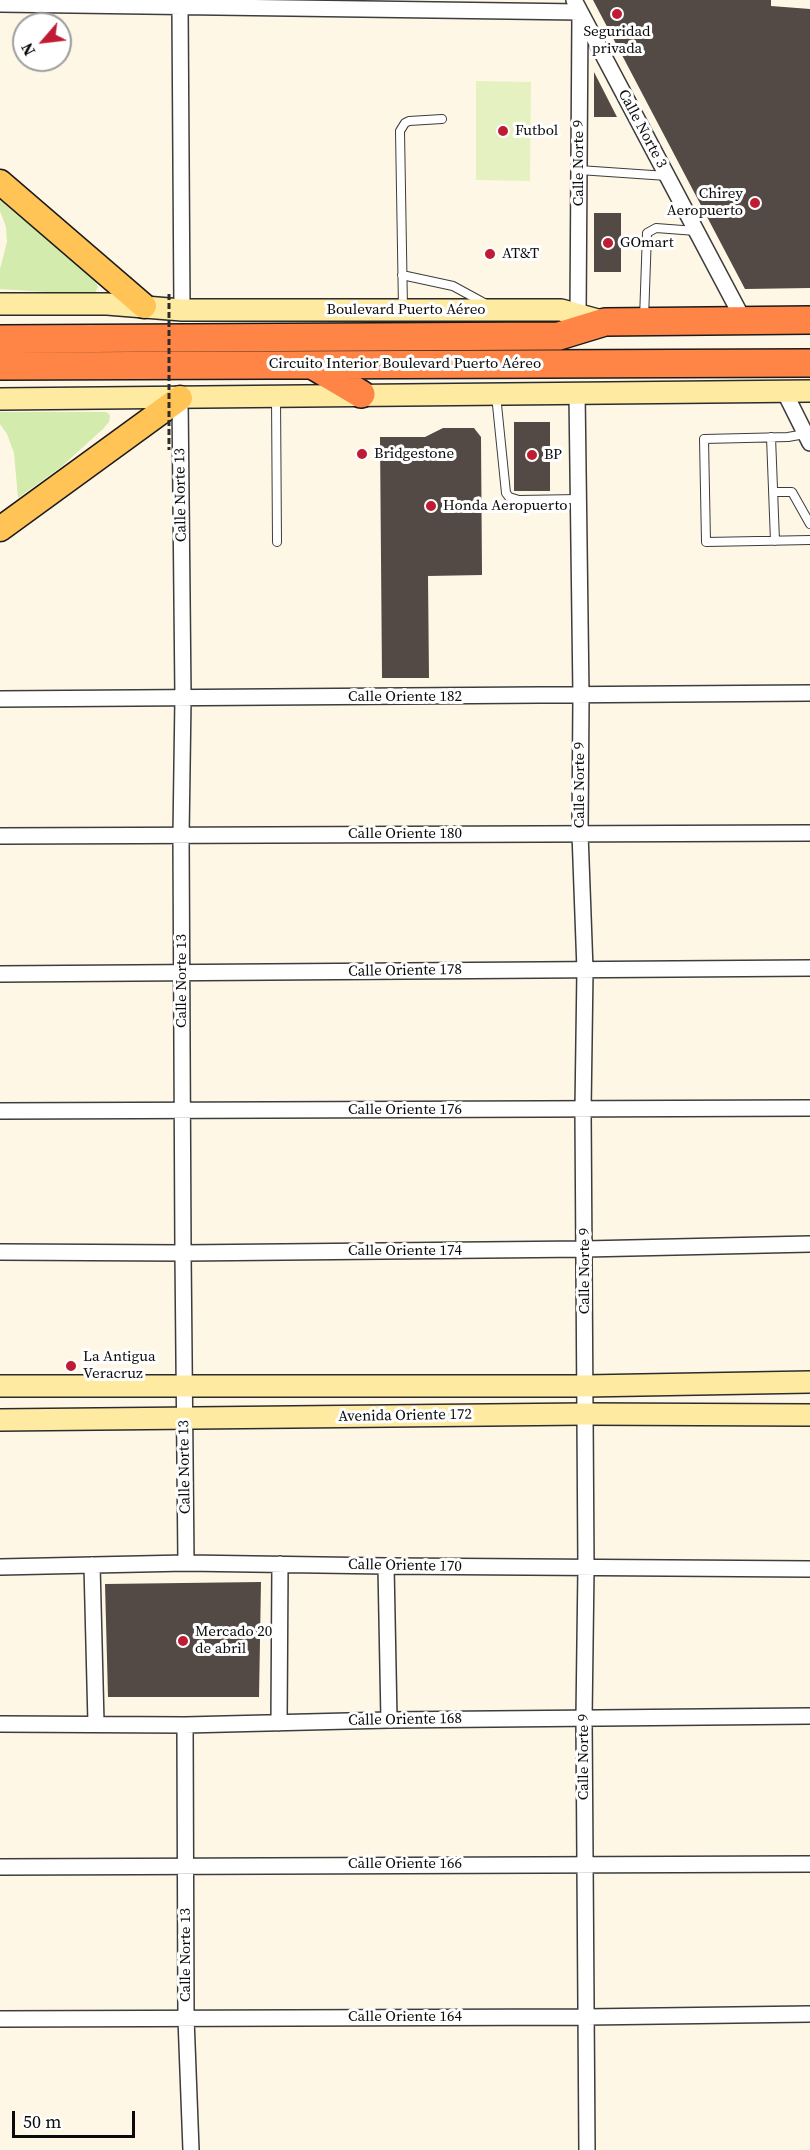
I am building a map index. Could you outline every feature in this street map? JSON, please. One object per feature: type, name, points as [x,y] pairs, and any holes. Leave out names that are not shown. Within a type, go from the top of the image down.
[{"type":"highway","name":"Boulevard Puerto Aéreo","points":[[605,322],[810,320]]},
{"type":"highway","name":"Circuito Interior Boulevard Puerto Aéreo","points":[[0,339],[559,336],[605,322]]},
{"type":"highway","name":"Circuito Interior Boulevard Puerto Aéreo","points":[[0,366],[810,363]]},
{"type":"highway","points":[[311,365],[361,394]]},
{"type":"main road","points":[[0,182],[144,306]]},
{"type":"main road","points":[[0,529],[180,399]]},
{"type":"street","points":[[0,4],[180,8],[577,6]]},
{"type":"street","name":"Calle Norte 9","points":[[577,6],[578,315]]},
{"type":"street","name":"Calle Norte 3","points":[[577,6],[744,321]]},
{"type":"street","points":[[176,302],[180,8]]},
{"type":"street","name":"Boulevard Puerto Aéreo","points":[[0,304],[144,306],[176,302],[403,310],[561,310],[605,322]]},
{"type":"street","points":[[784,391],[808,439]]},
{"type":"street","points":[[0,399],[810,391]]},
{"type":"street","name":"Calle Norte 9","points":[[577,393],[581,696],[580,833],[585,970],[583,1110],[586,1568],[584,1864],[587,2150]]},
{"type":"street","name":"Calle Norte 13","points":[[180,399],[186,1563]]},
{"type":"street","name":"Calle Oriente 182","points":[[0,699],[810,693]]},
{"type":"street","name":"Calle Oriente 180","points":[[0,836],[810,833]]},
{"type":"street","name":"Calle Oriente 178","points":[[0,974],[810,968]]},
{"type":"street","name":"Calle Oriente 176","points":[[0,1111],[810,1108]]},
{"type":"street","name":"Calle Oriente 174","points":[[0,1252],[585,1250],[810,1244]]},
{"type":"street","name":"Avenida Oriente 172","points":[[0,1386],[585,1386],[810,1382]]},
{"type":"street","name":"Avenida Oriente 172","points":[[0,1420],[810,1414]]},
{"type":"street","name":"Calle Oriente 170","points":[[0,1567],[186,1563],[810,1569]]},
{"type":"street","points":[[279,1723],[280,1564]]},
{"type":"street","points":[[92,1565],[96,1723]]},
{"type":"street","points":[[386,1566],[389,1720]]},
{"type":"street","name":"Calle Oriente 168","points":[[0,1724],[185,1725],[389,1720],[810,1716]]},
{"type":"street","name":"Calle Norte 13","points":[[185,1725],[186,2018],[191,2150]]},
{"type":"street","name":"Calle Oriente 166","points":[[0,1867],[810,1864]]},
{"type":"street","name":"Calle Oriente 164","points":[[0,2019],[810,2014]]},
{"type":"lane","points":[[403,310],[401,126],[409,121],[442,119]]},
{"type":"lane","points":[[579,170],[667,176]]},
{"type":"lane","points":[[644,321],[647,233],[656,228],[696,231]]},
{"type":"lane","points":[[402,275],[453,286],[498,310]]},
{"type":"lane","points":[[496,393],[506,494],[519,500],[578,499]]},
{"type":"lane","points":[[276,397],[277,542]]},
{"type":"lane","points":[[771,437],[776,542]]},
{"type":"lane","points":[[808,439],[788,437],[704,439],[706,542],[810,540]]},
{"type":"lane","points":[[773,492],[792,492],[810,524]]},
{"type":"path","points":[[170,450],[176,302]]},
{"type":"green space","name":"Futbol","points":[[476,81],[531,82],[530,181],[476,180]]},
{"type":"green space","points":[[0,197],[96,282],[98,287],[95,293],[90,295],[0,289],[0,269],[7,242],[6,227],[0,211]]},
{"type":"green space","points":[[0,412],[105,412],[110,416],[109,422],[103,429],[61,467],[18,498],[14,453],[7,434],[0,424]]},
{"type":"building","points":[[593,0],[771,0],[771,6],[810,9],[810,288],[745,289]]},
{"type":"building","points":[[594,72],[617,117],[594,117]]},
{"type":"building","name":"GOmart","points":[[594,213],[621,213],[621,272],[594,272]]},
{"type":"building","name":"BP","points":[[514,422],[550,422],[550,491],[514,491]]},
{"type":"building","name":"Honda Aeropuerto","points":[[443,428],[474,428],[481,437],[482,575],[428,576],[429,678],[382,678],[380,437],[425,437]]},
{"type":"building","name":"Mercado 20 de abril","points":[[261,1582],[259,1697],[108,1697],[105,1584]]},
{"type":"place","name":"Seguridad privada","points":[[617,14]]},
{"type":"place","name":"Futbol","points":[[503,131]]},
{"type":"place","name":"Chirey Aeropuerto","points":[[755,203]]},
{"type":"place","name":"GOmart","points":[[608,243]]},
{"type":"place","name":"AT&T","points":[[490,254]]},
{"type":"place","name":"Bridgestone","points":[[362,454]]},
{"type":"place","name":"BP","points":[[532,455]]},
{"type":"place","name":"Honda Aeropuerto","points":[[431,506]]},
{"type":"place","name":"La Antigua Veracruz","points":[[71,1366]]},
{"type":"place","name":"Mercado 20 de abril","points":[[183,1641]]}]
